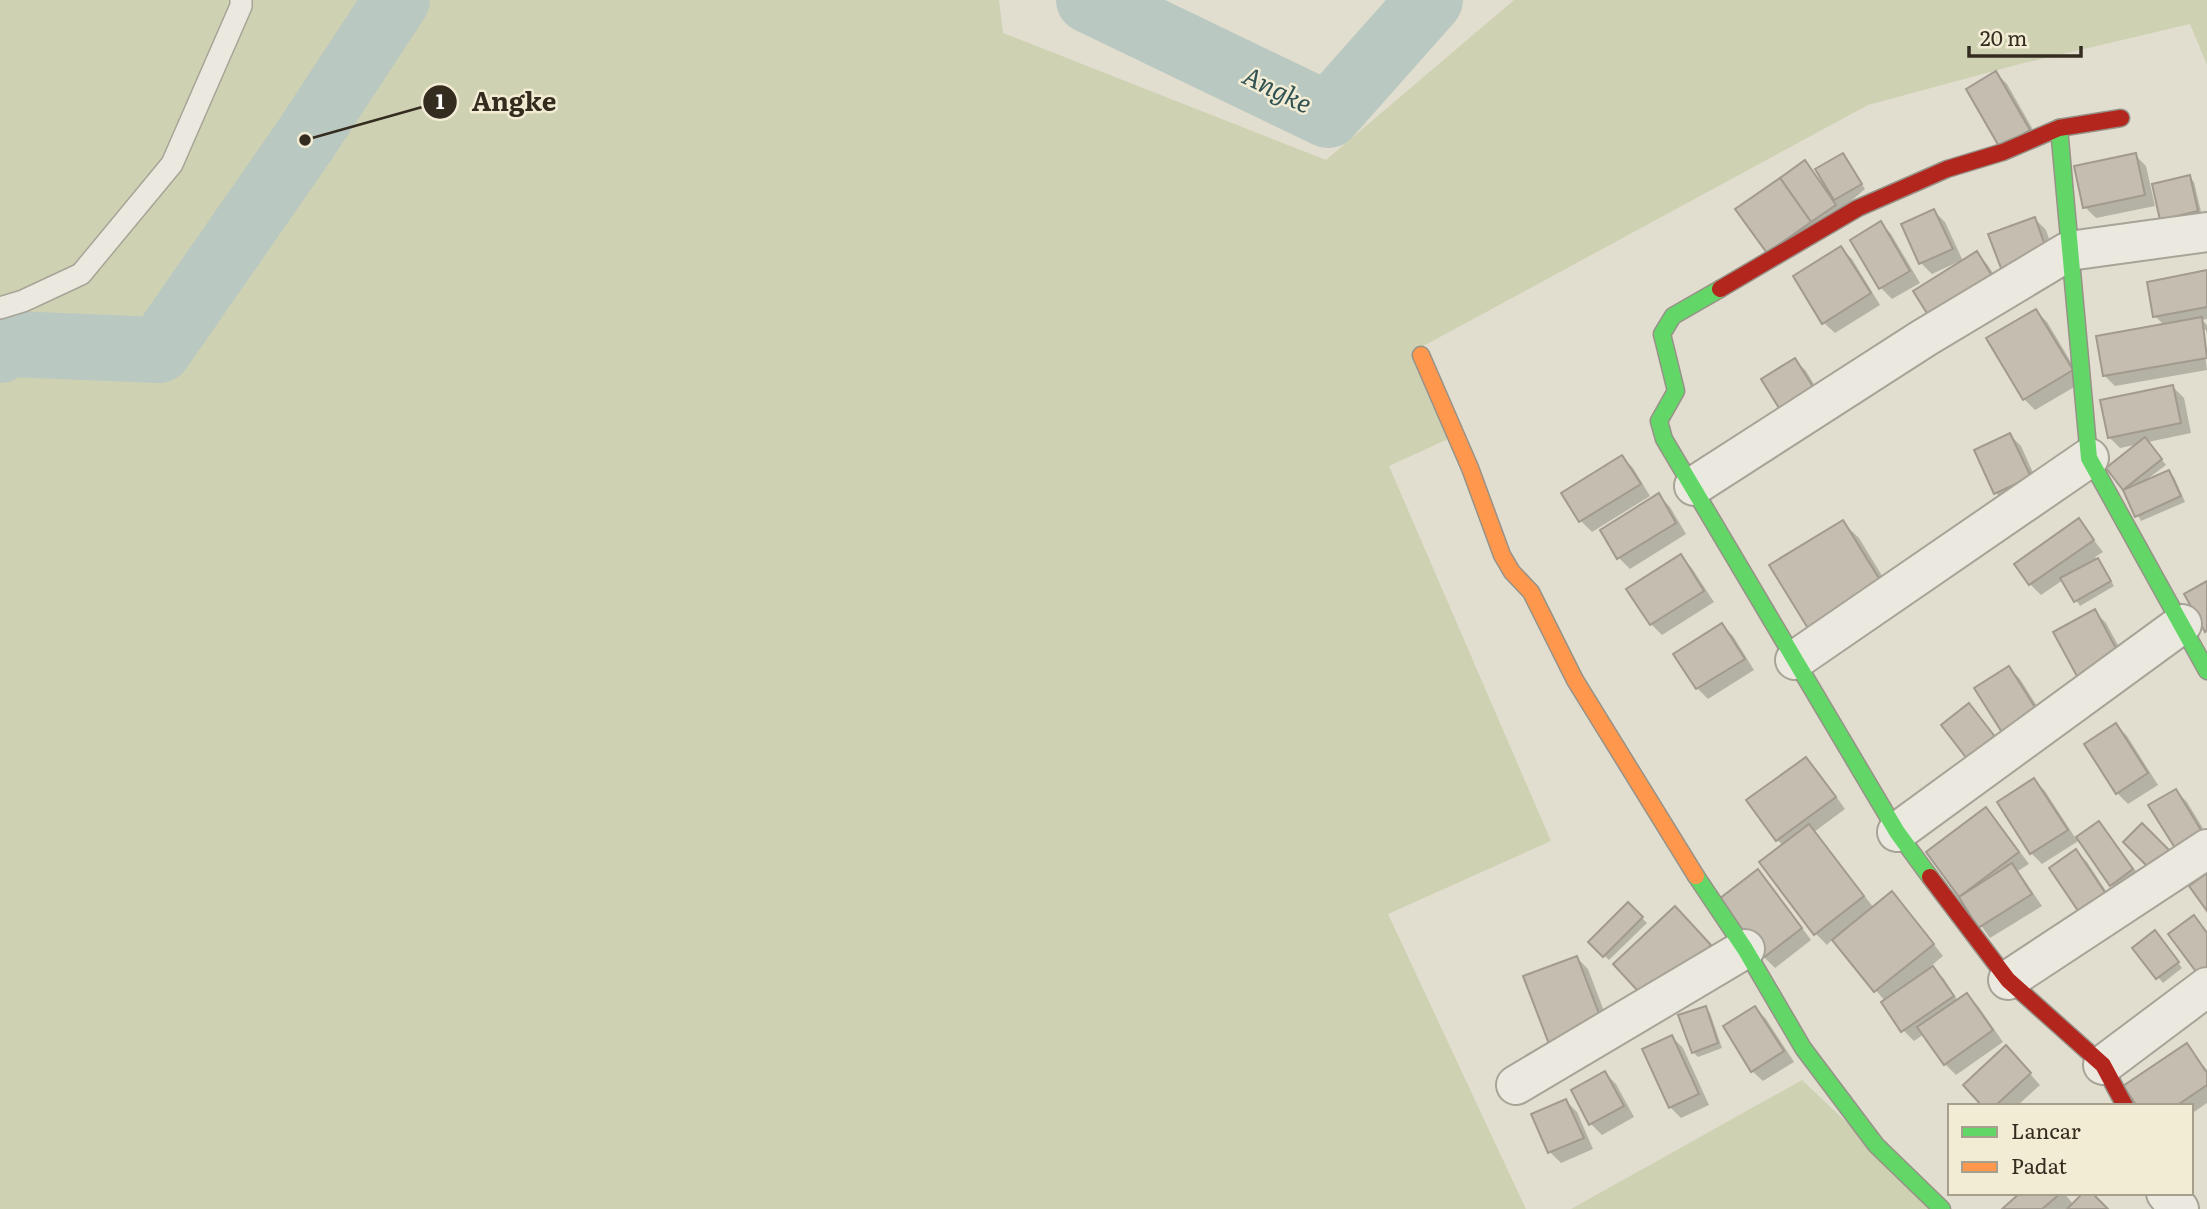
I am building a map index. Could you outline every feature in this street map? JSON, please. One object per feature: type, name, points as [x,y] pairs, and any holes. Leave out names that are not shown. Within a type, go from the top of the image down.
[{"type":"street","points":[[2121,118],[2059,128],[2003,152],[1947,169],[1858,208],[1673,316],[1662,334],[1676,391],[1660,421],[1664,439],[1897,832],[2008,979],[2103,1065],[2124,1104]]},
{"type":"street","points":[[2059,128],[2089,458],[2207,671]]},
{"type":"street","points":[[1693,486],[1924,338],[2069,251],[2207,232]]},
{"type":"street","points":[[1421,355],[1502,555],[1512,572],[1531,592],[1582,692],[1674,844],[1745,949],[1803,1048],[1876,1145],[1942,1209]]},
{"type":"street","points":[[1795,660],[2089,458]]},
{"type":"street","points":[[1897,832],[2182,624]]},
{"type":"street","points":[[2008,979],[2207,849]]},
{"type":"street","points":[[1516,1085],[1745,949]]},
{"type":"street","points":[[2103,1065],[2207,988]]},
{"type":"street","points":[[2168,1195],[2179,1209]]},
{"type":"lane","points":[[0,308],[23,301],[81,274],[172,163],[241,6],[241,0]]},
{"type":"green space","points":[[0,0],[999,0],[1003,33],[1326,160],[1514,0],[2207,0],[2207,65],[2190,24],[2020,64],[1868,105],[1416,350],[1461,433],[1389,466],[1551,841],[1388,914],[1526,1209],[0,1209]]},
{"type":"green space","points":[[1802,1080],[1938,1209],[1571,1209]]},
{"type":"building","points":[[1996,71],[2030,130],[2000,148],[1966,89]]},
{"type":"building","points":[[1843,153],[1862,184],[1834,200],[1815,169]]},
{"type":"building","points":[[2136,153],[2145,195],[2083,208],[2074,166]]},
{"type":"building","points":[[1805,160],[1836,205],[1811,222],[1780,178]]},
{"type":"building","points":[[2190,175],[2198,211],[2160,220],[2152,184]]},
{"type":"building","points":[[1780,178],[1811,222],[1767,253],[1735,209]]},
{"type":"building","points":[[1934,209],[1953,249],[1919,264],[1901,224]]},
{"type":"building","points":[[2035,217],[2050,260],[2004,276],[1988,234]]},
{"type":"building","points":[[1881,221],[1910,271],[1879,289],[1850,240]]},
{"type":"building","points":[[1841,246],[1871,293],[1822,324],[1793,276]]},
{"type":"building","points":[[1977,251],[2000,289],[1937,329],[1913,291]]},
{"type":"building","points":[[2207,270],[2207,307],[2153,317],[2147,282]]},
{"type":"building","points":[[2036,309],[2073,370],[2023,400],[1986,338]]},
{"type":"building","points":[[2202,317],[2207,358],[2103,376],[2096,336]]},
{"type":"building","points":[[1795,358],[1818,395],[1784,416],[1761,379]]},
{"type":"building","points":[[2173,385],[2181,423],[2108,438],[2100,400]]},
{"type":"building","points":[[2010,433],[2031,477],[1994,494],[1974,450]]},
{"type":"building","points":[[2145,437],[2162,459],[2123,490],[2106,468]]},
{"type":"building","points":[[1622,455],[1641,484],[1579,522],[1561,493]]},
{"type":"building","points":[[2169,470],[2181,496],[2135,517],[2123,490]]},
{"type":"building","points":[[1659,493],[1676,523],[1617,559],[1600,530]]},
{"type":"building","points":[[2079,518],[2094,540],[2029,585],[2014,564]]},
{"type":"building","points":[[1843,520],[1883,585],[1809,630],[1769,565]]},
{"type":"building","points":[[1681,554],[1704,591],[1650,625],[1626,589]]},
{"type":"building","points":[[2098,558],[2111,581],[2074,602],[2060,578]]},
{"type":"building","points":[[2207,581],[2207,630],[2205,632],[2184,594]]},
{"type":"building","points":[[2095,609],[2121,658],[2079,680],[2053,632]]},
{"type":"building","points":[[1722,623],[1745,659],[1696,689],[1673,654]]},
{"type":"building","points":[[2009,666],[2040,715],[2005,737],[1974,688]]},
{"type":"building","points":[[1969,703],[1999,742],[1971,764],[1941,725]]},
{"type":"building","points":[[2116,723],[2148,773],[2116,794],[2084,744]]},
{"type":"building","points":[[1806,757],[1836,797],[1776,841],[1746,800]]},
{"type":"building","points":[[2034,778],[2068,830],[2030,854],[1997,802]]},
{"type":"building","points":[[2176,789],[2207,840],[2182,859],[2148,805]]},
{"type":"building","points":[[1986,807],[2019,852],[1959,897],[1926,852]]},
{"type":"building","points":[[2099,821],[2133,869],[2110,886],[2076,837]]},
{"type":"building","points":[[2142,823],[2170,851],[2151,870],[2123,842]]},
{"type":"building","points":[[1809,824],[1864,896],[1814,935],[1759,862]]},
{"type":"building","points":[[2076,849],[2110,900],[2083,918],[2049,868]]},
{"type":"building","points":[[2012,863],[2032,894],[1978,928],[1959,897]]},
{"type":"building","points":[[1758,869],[1802,928],[1763,958],[1719,899]]},
{"type":"building","points":[[2207,873],[2207,911],[2189,886]]},
{"type":"building","points":[[1892,891],[1934,944],[1874,992],[1832,940]]},
{"type":"building","points":[[1628,902],[1643,917],[1603,957],[1588,942]]},
{"type":"building","points":[[1675,906],[1711,945],[1650,1004],[1613,964]]},
{"type":"building","points":[[2194,915],[2207,933],[2207,978],[2203,981],[2168,934]]},
{"type":"building","points":[[2155,930],[2179,962],[2156,979],[2132,948]]},
{"type":"building","points":[[1577,956],[1603,1024],[1549,1044],[1523,976]]},
{"type":"building","points":[[1933,966],[1954,996],[1901,1032],[1881,1002]]},
{"type":"building","points":[[1967,993],[1993,1030],[1944,1065],[1917,1027]]},
{"type":"building","points":[[1706,1006],[1718,1043],[1692,1053],[1678,1015]]},
{"type":"building","points":[[1755,1006],[1784,1051],[1751,1072],[1723,1026]]},
{"type":"building","points":[[1672,1035],[1699,1094],[1669,1108],[1642,1049]]},
{"type":"building","points":[[2187,1043],[2207,1073],[2207,1085],[2179,1104],[2136,1104],[2123,1086]]},
{"type":"building","points":[[2006,1045],[2031,1073],[1997,1104],[1980,1104],[1963,1085]]},
{"type":"building","points":[[1605,1071],[1624,1106],[1589,1125],[1571,1090]]},
{"type":"building","points":[[1566,1099],[1584,1138],[1548,1153],[1531,1114]]},
{"type":"building","points":[[2018,1195],[2059,1195],[2042,1209],[2002,1209]]},
{"type":"building","points":[[2081,1195],[2094,1195],[2108,1209],[2067,1209]]},
{"type":"waterway","name":"Angke","points":[[0,350],[11,344],[159,350],[305,140],[397,0]]},
{"type":"waterway","name":"Angke","points":[[1089,0],[1328,115],[1430,0]]},
{"type":"traffic: fast","points":[[2059,128],[2089,458],[2207,671]]},
{"type":"traffic: fast","points":[[1720,289],[1673,316],[1662,334],[1676,391],[1659,421],[1664,439],[1897,832],[1930,877]]},
{"type":"traffic: fast","points":[[1696,876],[1745,949],[1803,1048],[1876,1145],[1942,1209]]},
{"type":"traffic: slow","points":[[1421,355],[1470,468],[1502,555],[1512,572],[1531,592],[1575,680],[1696,876]]},
{"type":"traffic: jam","points":[[1720,289],[1858,208],[1947,169],[2003,152],[2059,128],[2121,118]]},
{"type":"traffic: jam","points":[[1930,877],[2008,980],[2103,1065],[2124,1104]]},
{"type":"place","name":"Angke","points":[[305,140]]}]
